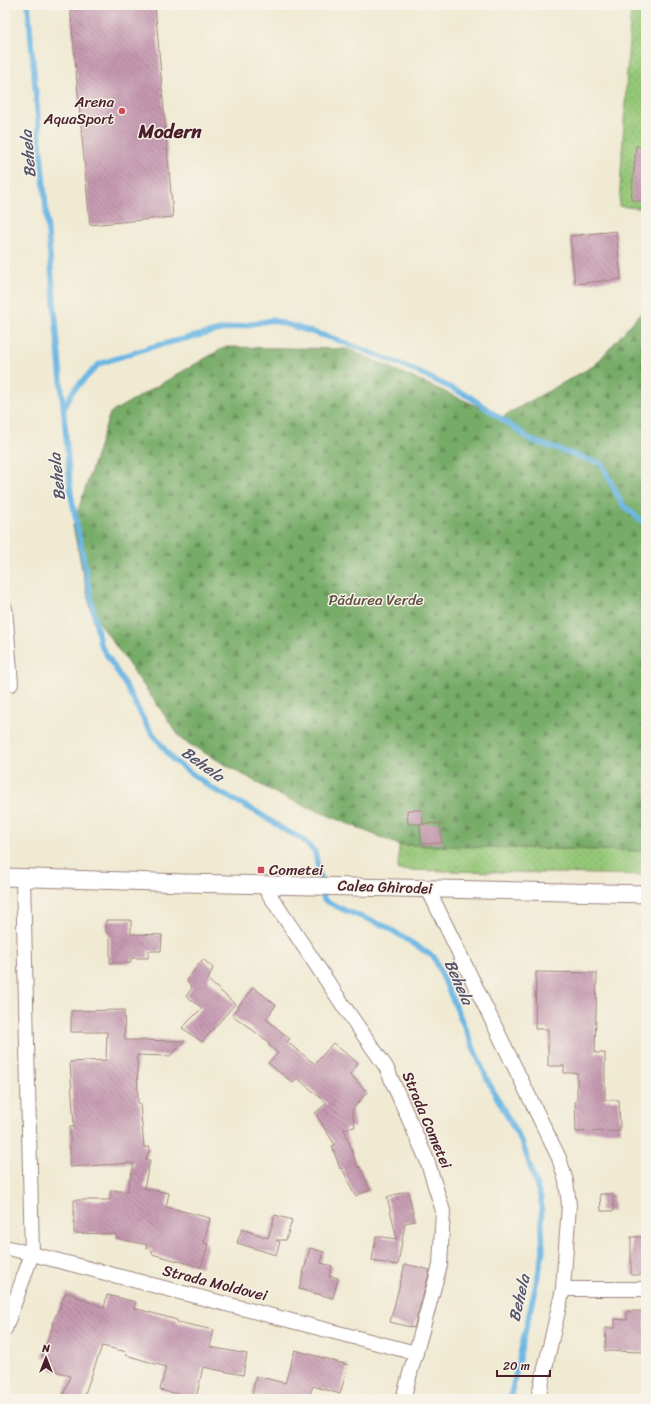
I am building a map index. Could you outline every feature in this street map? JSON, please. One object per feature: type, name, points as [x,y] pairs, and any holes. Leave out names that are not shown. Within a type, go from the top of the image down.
[{"type":"street","points":[[5,608],[11,684]]},
{"type":"street","name":"Calea Ghirodei","points":[[5,877],[646,894]]},
{"type":"street","points":[[5,1329],[32,1254],[23,878]]},
{"type":"street","name":"Strada Cometei","points":[[263,885],[386,1067],[427,1160],[443,1211],[440,1265],[403,1399]]},
{"type":"street","points":[[428,889],[559,1158],[566,1181],[570,1205],[563,1289],[538,1399]]},
{"type":"street","name":"Strada Moldovei","points":[[5,1247],[416,1353]]},
{"type":"street","points":[[563,1289],[646,1289]]},
{"type":"green space","points":[[631,5],[646,5],[646,209],[619,206]]},
{"type":"green space","name":"Pădurea Verde","points":[[646,307],[646,851],[399,845],[279,795],[182,740],[91,611],[73,526],[110,413],[225,347],[348,349],[502,417],[595,365]]},
{"type":"green space","points":[[399,845],[646,851],[646,875],[398,870]]},
{"type":"building","name":"Arena AquaSport","points":[[70,5],[155,5],[173,217],[90,225]]},
{"type":"building","points":[[636,146],[646,147],[646,202],[631,200]]},
{"type":"building","points":[[616,231],[621,279],[575,284],[570,236]]},
{"type":"building","points":[[407,810],[422,810],[423,824],[408,824]]},
{"type":"building","points":[[440,823],[442,843],[421,844],[420,824]]},
{"type":"building","points":[[106,920],[131,920],[131,934],[162,935],[161,951],[148,951],[148,958],[131,958],[131,963],[110,963],[110,935],[106,931]]},
{"type":"building","points":[[203,959],[213,968],[208,980],[235,1004],[202,1042],[182,1028],[202,1008],[186,996],[192,988],[187,980]]},
{"type":"building","points":[[536,972],[597,973],[595,1053],[605,1053],[605,1100],[619,1100],[620,1131],[576,1132],[575,1101],[577,1101],[577,1073],[564,1073],[564,1066],[548,1066],[548,1029],[535,1029]]},
{"type":"building","points":[[253,987],[276,1005],[266,1019],[290,1039],[287,1042],[315,1064],[333,1043],[358,1063],[350,1074],[367,1092],[352,1110],[355,1127],[344,1129],[358,1168],[360,1167],[370,1190],[355,1196],[342,1168],[340,1169],[332,1146],[335,1145],[315,1113],[327,1103],[297,1078],[293,1083],[268,1063],[278,1053],[268,1044],[269,1042],[232,1015]]},
{"type":"building","points":[[124,1010],[125,1040],[185,1041],[170,1056],[137,1055],[138,1104],[140,1104],[144,1147],[150,1147],[146,1160],[150,1160],[144,1188],[169,1193],[166,1207],[210,1218],[204,1243],[208,1244],[201,1267],[152,1254],[152,1250],[146,1248],[147,1245],[116,1238],[117,1234],[74,1233],[74,1200],[110,1200],[111,1190],[127,1192],[134,1163],[70,1167],[70,1127],[74,1127],[70,1062],[106,1060],[107,1032],[71,1032],[71,1011]]},
{"type":"building","points":[[408,1191],[415,1221],[405,1223],[398,1265],[372,1261],[376,1236],[397,1239],[387,1197]]},
{"type":"building","points":[[600,1194],[613,1194],[614,1211],[601,1211]]},
{"type":"building","points":[[275,1215],[292,1220],[286,1240],[276,1240],[280,1242],[276,1255],[237,1243],[242,1229],[268,1238]]},
{"type":"building","points":[[631,1237],[646,1237],[646,1275],[631,1275]]},
{"type":"building","points":[[310,1248],[324,1252],[321,1263],[332,1266],[329,1276],[338,1278],[333,1298],[299,1289]]},
{"type":"building","points":[[405,1264],[430,1270],[414,1328],[390,1322]]},
{"type":"building","points":[[66,1292],[104,1308],[107,1295],[136,1302],[134,1308],[177,1320],[177,1322],[214,1330],[210,1347],[247,1354],[243,1375],[203,1367],[196,1398],[160,1390],[166,1367],[126,1355],[127,1352],[102,1346],[83,1399],[62,1399],[70,1376],[47,1368],[50,1361],[42,1356],[53,1325],[52,1324]]},
{"type":"building","points":[[627,1311],[645,1311],[645,1352],[605,1351],[606,1328],[615,1328],[615,1319],[627,1320]]},
{"type":"building","points":[[295,1350],[348,1365],[340,1394],[313,1386],[308,1399],[273,1399],[252,1394],[256,1376],[285,1383]]},
{"type":"waterway","name":"Behela","points":[[28,5],[71,494],[100,644],[126,686],[147,726],[173,760],[213,789],[257,812],[286,831],[301,838],[315,852],[324,900],[344,910],[387,927],[434,957],[488,1081],[523,1145],[541,1199],[543,1253],[510,1399]]},
{"type":"waterway","points":[[64,409],[72,392],[99,364],[151,347],[221,330],[272,320],[335,339],[403,365],[470,397],[533,441],[602,464],[622,504],[646,525]]},
{"type":"place","name":"Arena AquaSport","points":[[122,111]]},
{"type":"place","name":"Cometei","points":[[261,870]]},
{"type":"district","name":"Modern","points":[[170,131]]}]
